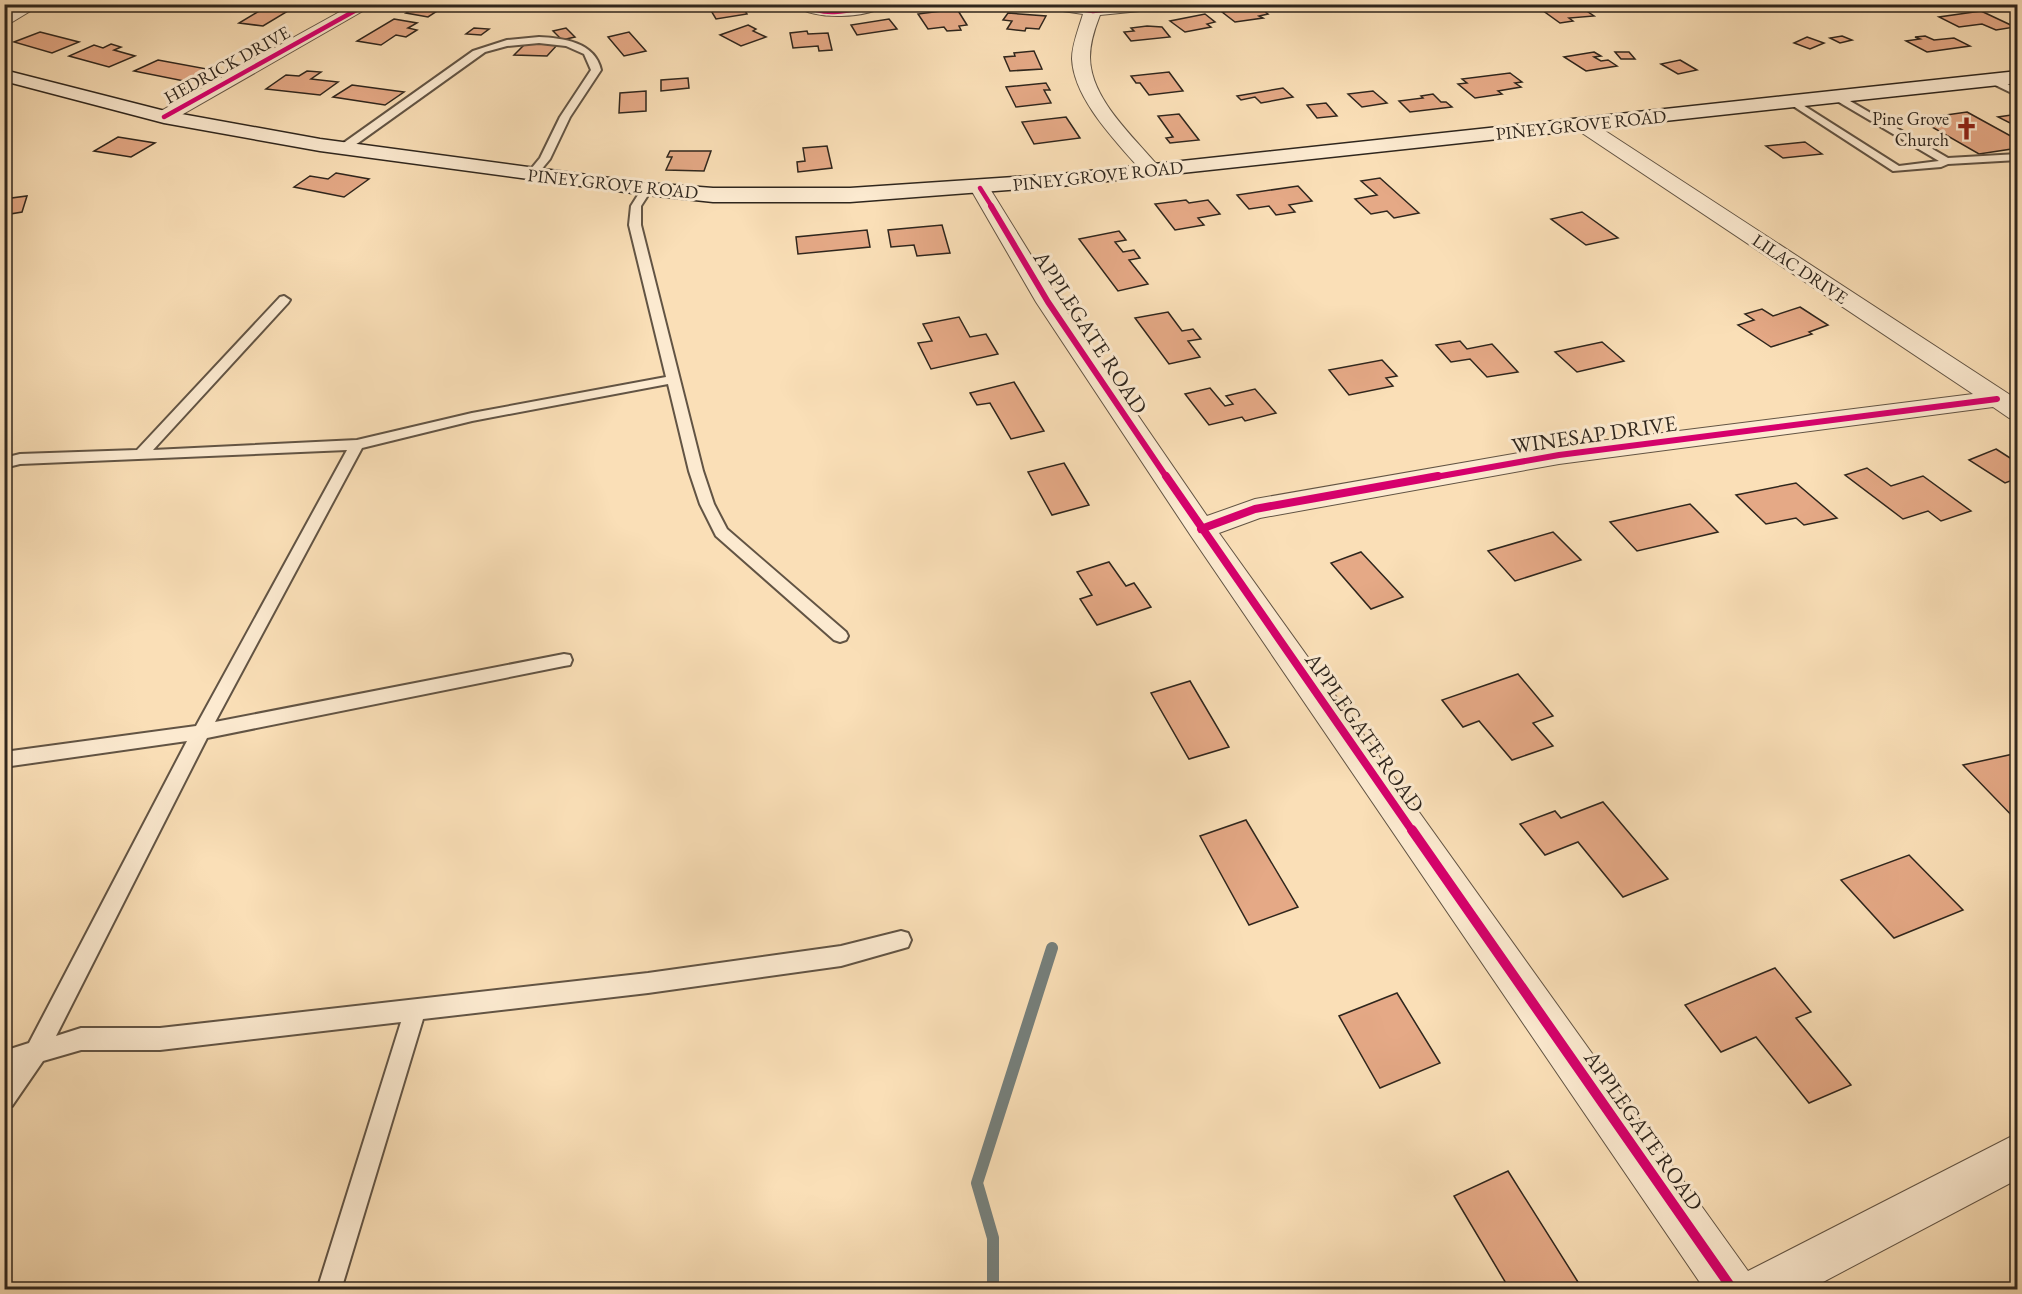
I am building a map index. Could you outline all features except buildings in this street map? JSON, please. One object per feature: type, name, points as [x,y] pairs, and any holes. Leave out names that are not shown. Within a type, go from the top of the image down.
[{"type":"main road","name":"PINEY GROVE ROAD","points":[[4,75],[164,117],[340,148],[647,189],[713,195],[782,196],[980,188],[2018,77]]},
{"type":"street","points":[[4,22],[34,4]]},
{"type":"street","name":"HEDRICK DRIVE","points":[[164,117],[367,4]]},
{"type":"street","points":[[803,4],[808,9],[827,12],[879,4]]},
{"type":"street","points":[[1049,4],[1094,8],[1160,4]]},
{"type":"street","points":[[2004,4],[2018,10]]},
{"type":"street","points":[[1094,8],[1081,57],[1083,74],[1104,111],[1152,171]]},
{"type":"street","name":"LILAC DRIVE","points":[[1583,125],[2007,406]]},
{"type":"street","name":"APPLEGATE ROAD","points":[[980,188],[1048,302],[1201,529],[1733,1290]]},
{"type":"street","name":"WINESAP DRIVE","points":[[1201,529],[1255,509],[1559,455],[2007,406]]},
{"type":"street","points":[[1759,1290],[2018,1155]]},
{"type":"lane","points":[[340,148],[387,119],[440,79],[486,49],[506,43],[537,40],[565,43],[586,50],[595,59],[596,70],[565,117],[545,159],[531,175]]},
{"type":"lane","points":[[1992,80],[2018,93]]},
{"type":"lane","points":[[1835,96],[1946,161]]},
{"type":"lane","points":[[1792,102],[1897,169],[1941,164],[1946,161],[2018,157]]},
{"type":"lane","points":[[647,189],[636,206],[634,225],[675,379],[696,471],[707,504],[721,532],[840,636]]},
{"type":"lane","points":[[142,453],[284,300]]},
{"type":"lane","points":[[4,463],[20,459],[142,453],[282,450],[357,445],[472,417],[675,379]]},
{"type":"lane","points":[[4,1098],[38,1051],[201,732],[357,445]]},
{"type":"lane","points":[[4,760],[201,732],[564,660]]},
{"type":"lane","points":[[4,1062],[81,1039],[160,1039],[648,983],[842,956],[901,940]]},
{"type":"lane","points":[[329,1290],[415,1010]]},
{"type":"waterway","points":[[993,1290],[993,1238],[977,1183],[1052,948]]},
{"type":"cycle path","points":[[164,117],[367,4]]},
{"type":"cycle path","points":[[803,4],[811,9],[829,12],[879,4]]},
{"type":"cycle path","points":[[1049,4],[1093,11],[1160,4]]},
{"type":"cycle path","points":[[980,188],[1048,302],[1201,529],[1733,1290]]},
{"type":"cycle path","points":[[1201,529],[1255,509],[1559,455],[1997,399]]},
{"type":"place","name":"Pine Grove Church","points":[[1967,129]]}]
